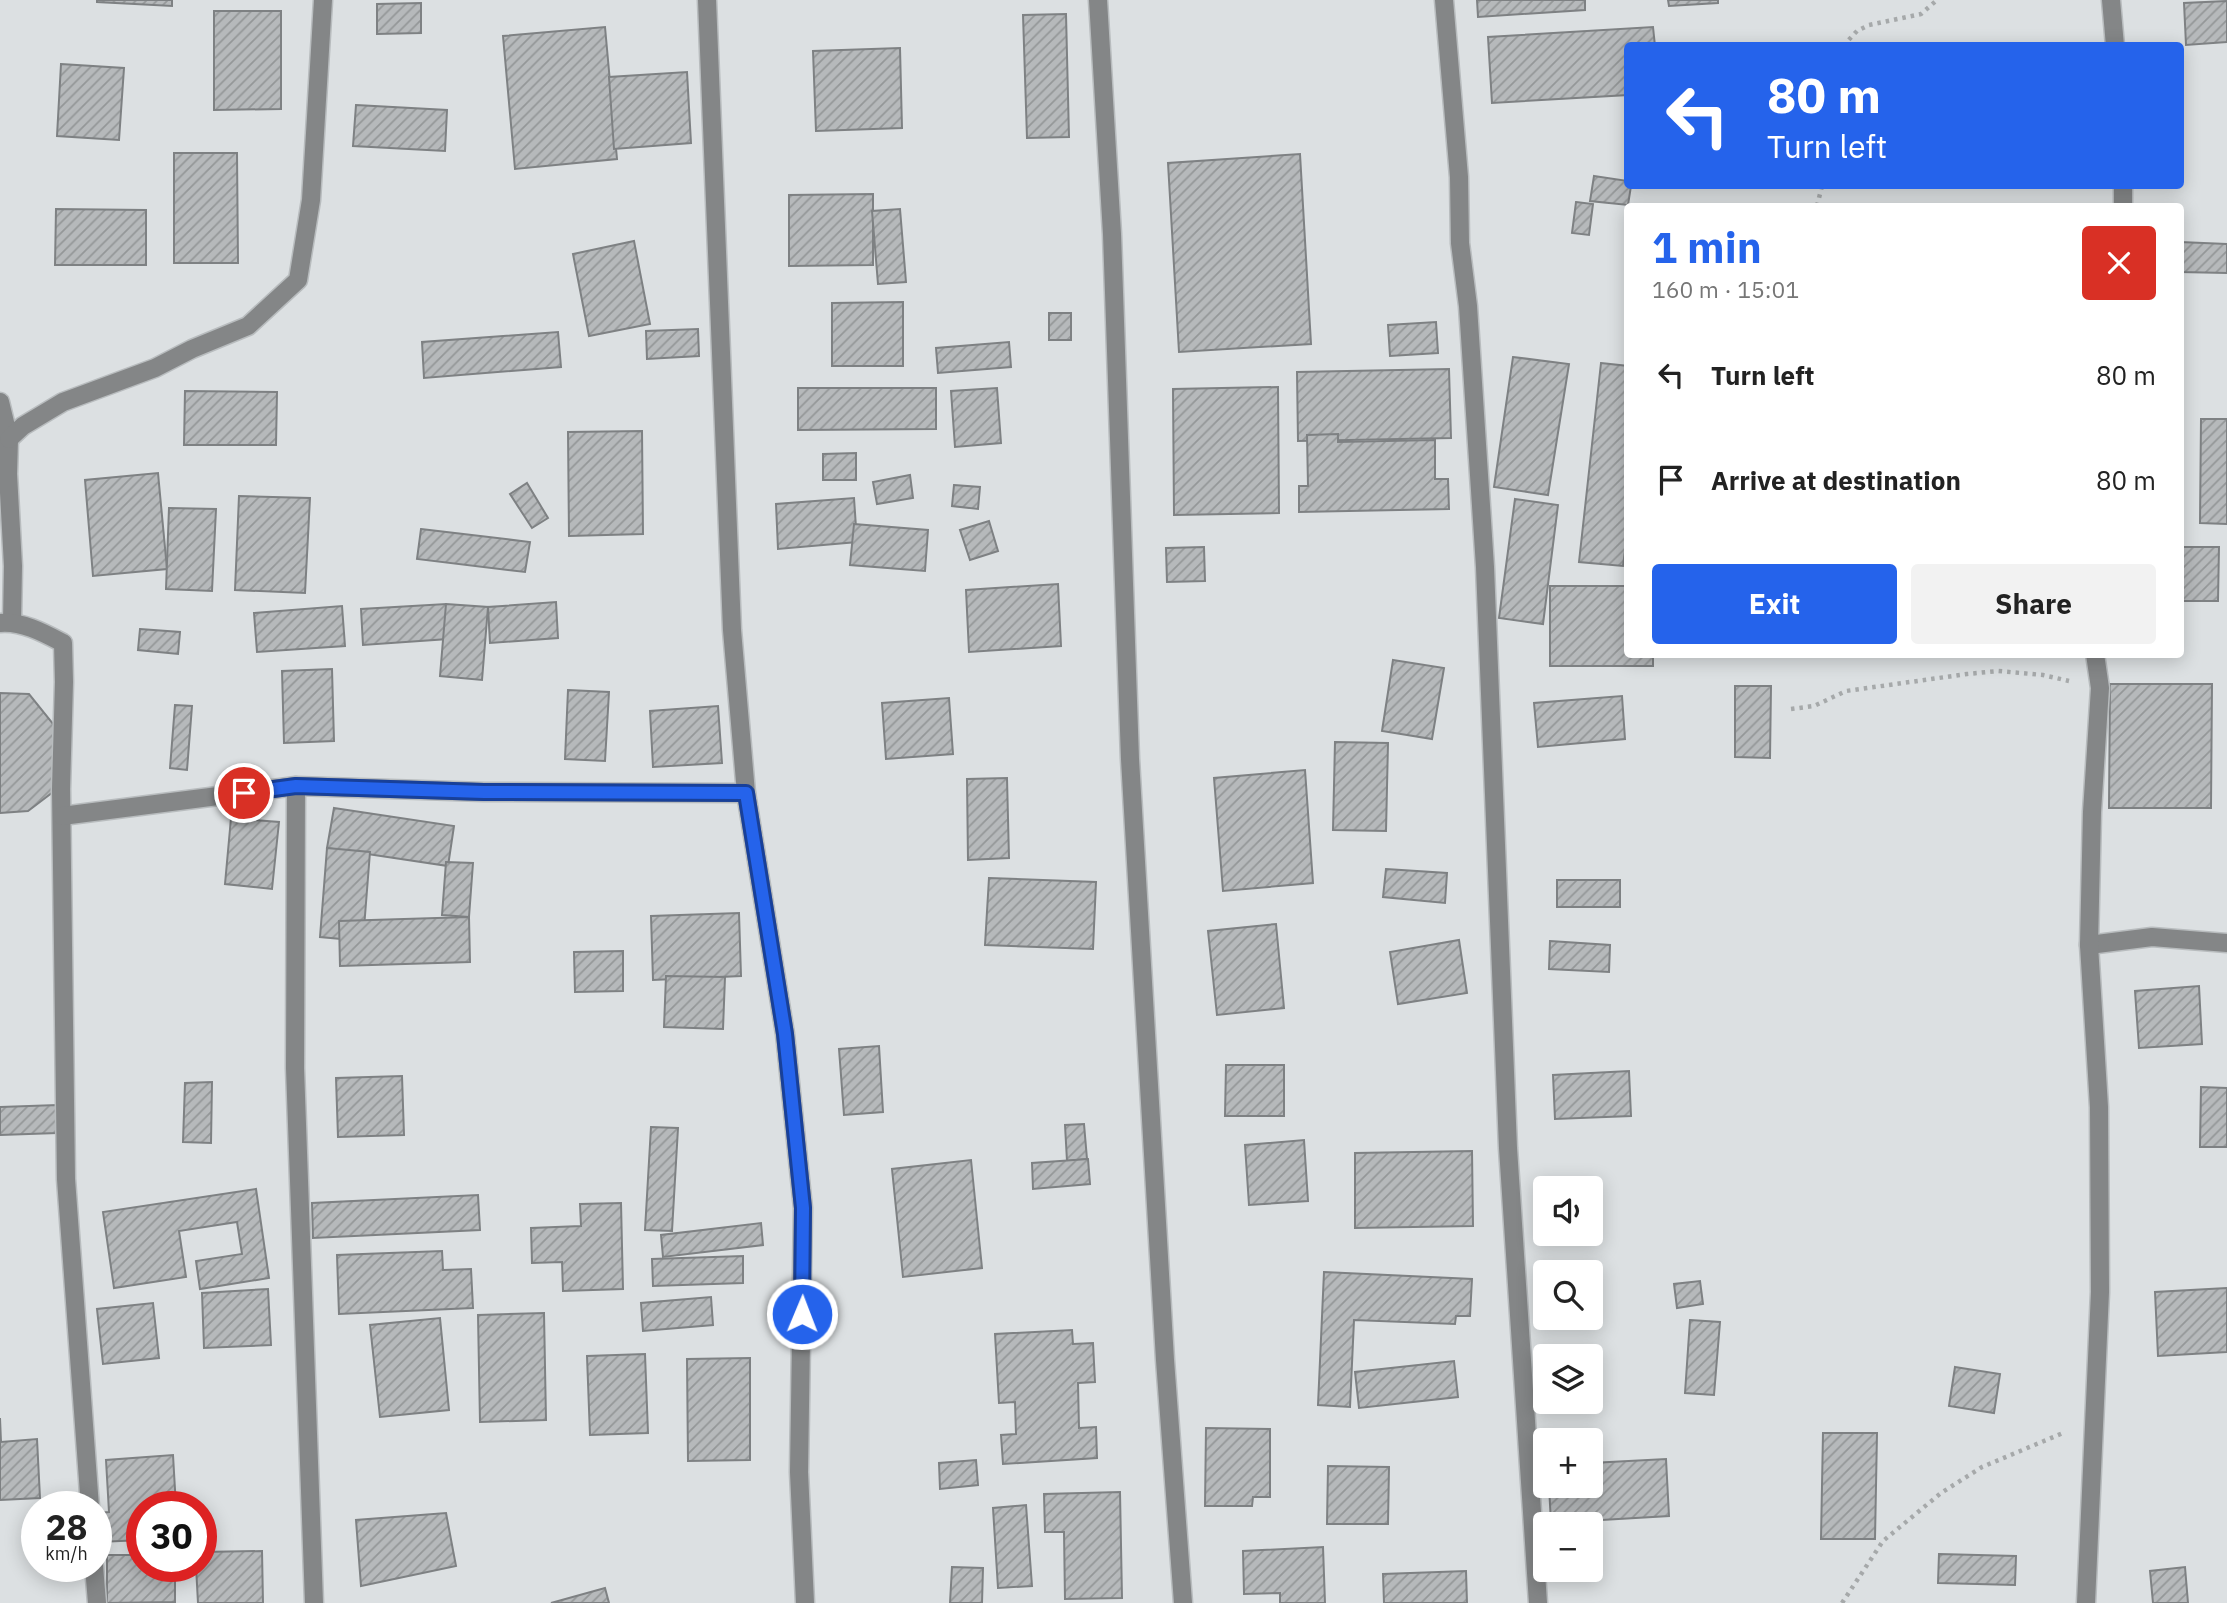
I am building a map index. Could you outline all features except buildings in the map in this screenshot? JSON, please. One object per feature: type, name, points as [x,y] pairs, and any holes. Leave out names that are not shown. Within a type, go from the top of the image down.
[{"type":"street","points":[[9,439],[23,426],[63,402],[155,368],[248,326],[298,280],[311,200],[323,0]]},
{"type":"street","points":[[707,0],[732,630],[746,793],[785,1034],[803,1208],[799,1472],[806,1603]]},
{"type":"street","points":[[1098,0],[1112,234],[1129,759],[1165,1360],[1183,1603]]},
{"type":"street","points":[[1444,0],[1459,177],[1460,243],[1469,319],[1485,567],[1507,1122],[1538,1603]]},
{"type":"street","points":[[2111,0],[2115,42]]},
{"type":"street","points":[[0,402],[9,439],[8,474],[13,566],[6,623],[43,633],[62,643],[66,1179],[89,1491]]},
{"type":"street","points":[[2086,1603],[2099,1292],[2099,1107],[2090,945],[2092,812],[2100,688],[2096,658]]},
{"type":"street","points":[[62,816],[296,786],[484,792],[746,793]]},
{"type":"street","points":[[296,786],[295,1068],[314,1603]]},
{"type":"street","points":[[2090,945],[2152,937],[2227,943]]},
{"type":"street","points":[[95,1582],[97,1603]]},
{"type":"path","points":[[1847,42],[1869,25],[1921,13],[1937,0]]},
{"type":"path","points":[[1790,709],[1814,706],[1846,691],[1998,671],[2043,675],[2100,688]]},
{"type":"path","points":[[1842,1603],[1883,1541],[1941,1493],[1982,1467],[2093,1420]]},
{"type":"route","points":[[244,793],[296,786],[484,792],[746,793],[785,1034],[803,1208],[802,1314]]}]
